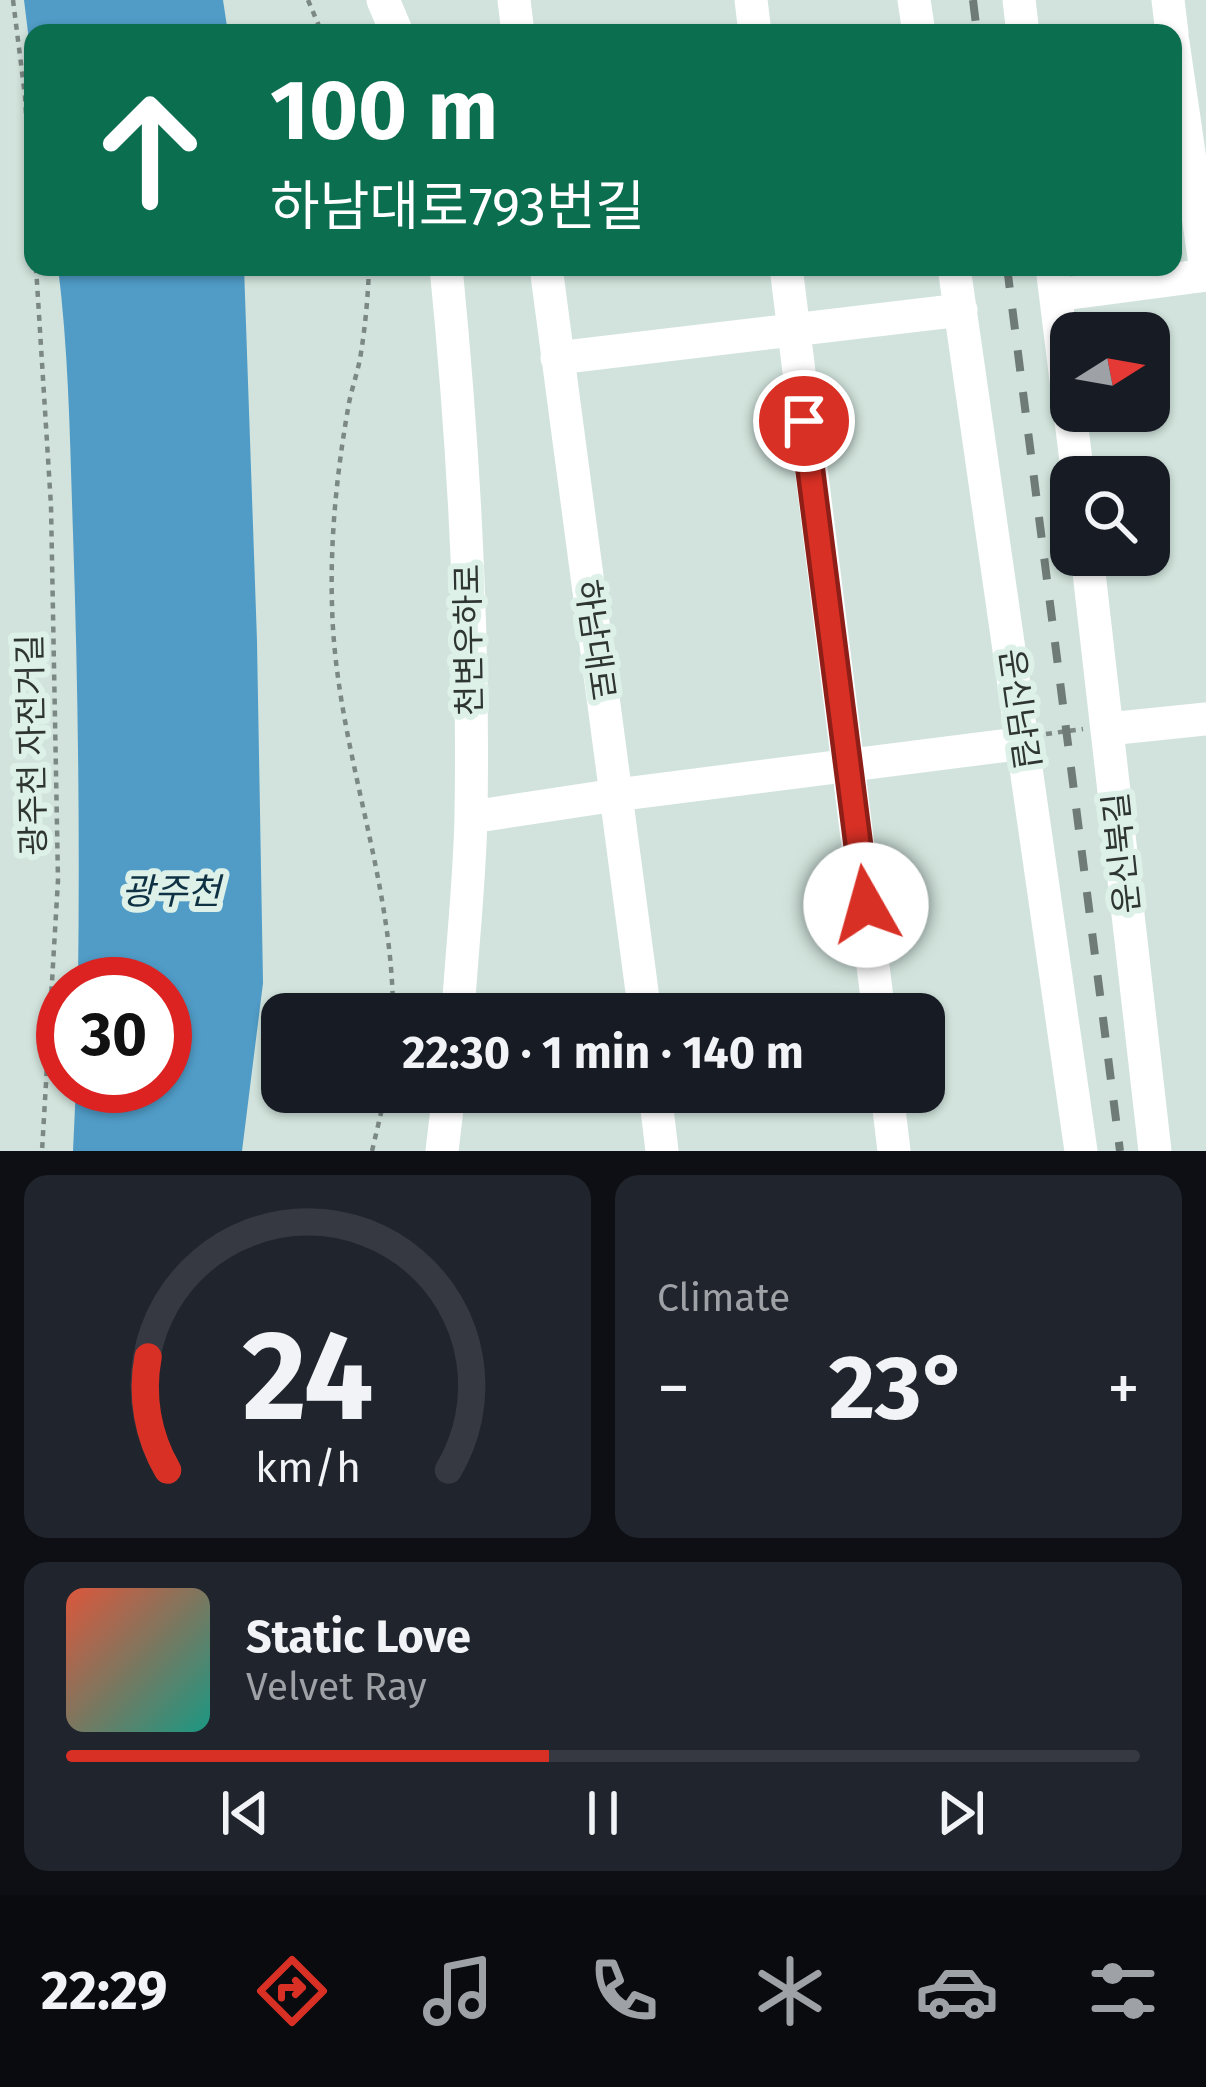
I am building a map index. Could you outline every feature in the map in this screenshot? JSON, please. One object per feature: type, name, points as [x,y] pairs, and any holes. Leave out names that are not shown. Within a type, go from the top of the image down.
[{"type":"street","points":[[1182,111],[1206,273]]},
{"type":"street","name":"천변우하로","points":[[447,276],[470,615],[471,818],[459,993]]},
{"type":"street","name":"하남대로","points":[[547,276],[641,993]]},
{"type":"street","points":[[787,276],[876,993]]},
{"type":"street","name":"운신남길","points":[[955,276],[1032,739],[1081,1151]]},
{"type":"street","points":[[1075,456],[1054,281],[1149,276]]},
{"type":"street","points":[[557,358],[961,310]]},
{"type":"street","name":"운신북길","points":[[1088,576],[1095,729],[1155,1151]]},
{"type":"street","points":[[1095,729],[1206,718]]},
{"type":"street","points":[[471,818],[1032,739]]},
{"type":"street","points":[[442,1151],[447,1113]]},
{"type":"street","points":[[657,1113],[662,1151]]},
{"type":"street","points":[[889,1113],[894,1151]]},
{"type":"path","points":[[13,0],[24,88]]},
{"type":"path","name":"광주천 자전거길","points":[[37,276],[51,506],[58,880],[42,1151]]},
{"type":"path","points":[[368,276],[335,501],[332,606],[351,759],[384,901],[393,993]]},
{"type":"path","points":[[1032,739],[1095,729]]},
{"type":"path","points":[[372,1151],[381,1113]]},
{"type":"water","points":[[24,0],[223,0],[227,24],[27,24]]},
{"type":"water","name":"광주천","points":[[59,276],[244,276],[263,983],[242,1151],[73,1151],[75,1113],[192,1113],[192,957],[78,957],[75,589]]},
{"type":"railway","points":[[973,0],[976,24]]},
{"type":"railway","points":[[1008,276],[1120,1151]]},
{"type":"route","points":[[804,421],[866,905]]}]
